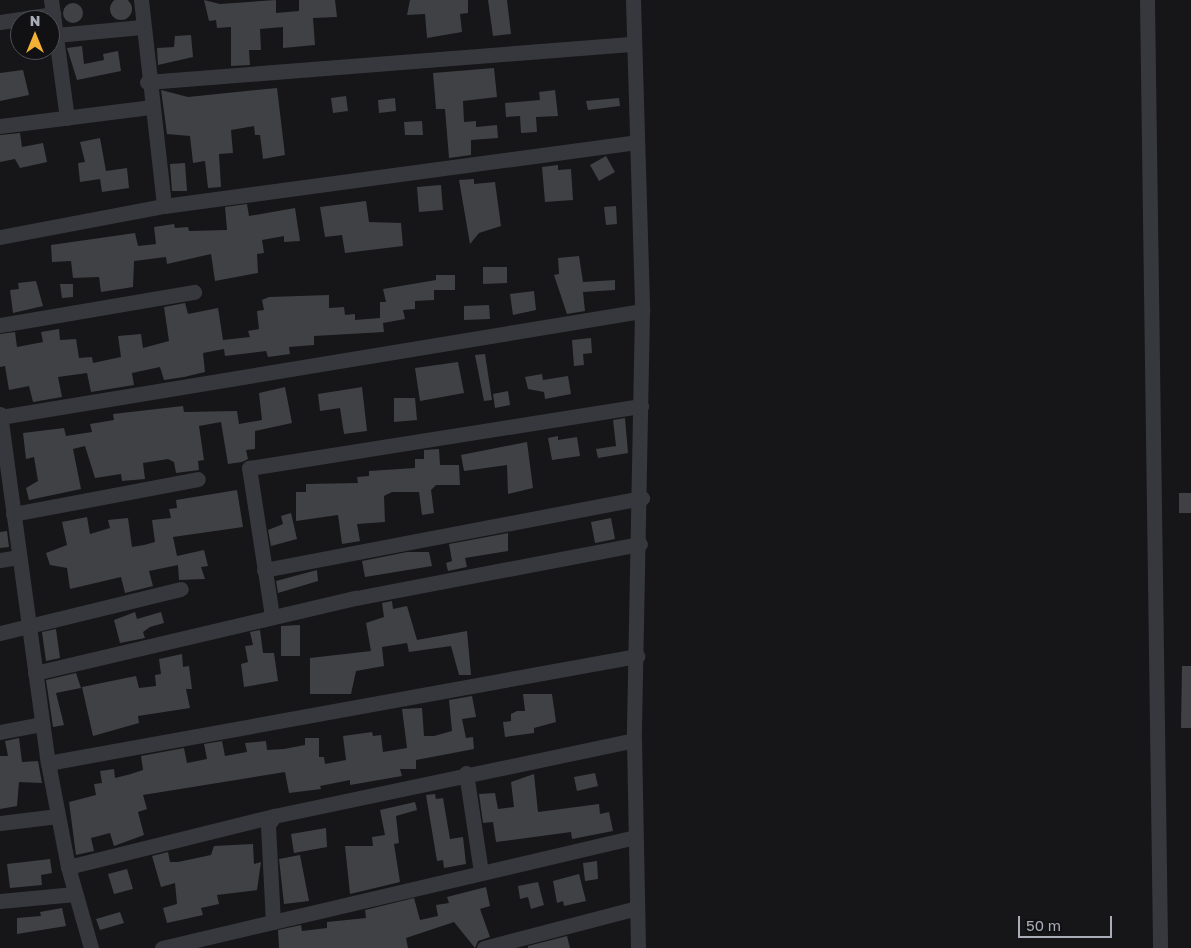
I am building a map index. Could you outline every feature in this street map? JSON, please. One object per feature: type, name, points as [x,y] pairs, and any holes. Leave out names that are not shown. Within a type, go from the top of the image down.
[{"type":"street","points":[[141,0],[147,82],[164,206]]},
{"type":"street","points":[[633,0],[642,312],[642,498],[634,740],[634,837],[638,948]]},
{"type":"street","points":[[1147,0],[1160,948]]},
{"type":"street","points":[[0,22],[52,7]]},
{"type":"street","points":[[60,35],[142,27]]},
{"type":"street","points":[[147,82],[441,56],[634,44]]},
{"type":"street","points":[[59,60],[67,118]]},
{"type":"street","points":[[0,126],[150,107]]},
{"type":"street","points":[[0,237],[164,206],[637,142]]},
{"type":"street","points":[[0,325],[194,292]]},
{"type":"street","points":[[91,948],[68,867],[48,763],[18,557],[0,415],[642,312]]},
{"type":"street","points":[[272,616],[249,468],[641,406]]},
{"type":"street","points":[[14,514],[198,479]]},
{"type":"street","points":[[264,570],[642,498]]},
{"type":"street","points":[[35,673],[272,616],[640,544]]},
{"type":"street","points":[[0,560],[18,557]]},
{"type":"street","points":[[0,633],[181,589]]},
{"type":"street","points":[[48,763],[637,656]]},
{"type":"street","points":[[0,732],[42,724]]},
{"type":"street","points":[[68,867],[274,816],[466,773],[634,740]]},
{"type":"street","points":[[466,773],[481,872]]},
{"type":"street","points":[[0,823],[58,816]]},
{"type":"street","points":[[273,922],[268,825],[274,816]]},
{"type":"street","points":[[162,948],[634,837]]},
{"type":"street","points":[[0,902],[75,894]]},
{"type":"street","points":[[484,948],[637,908]]},
{"type":"building","points":[[121,-2],[129,1],[132,9],[129,17],[121,20],[113,17],[110,9],[113,1]]},
{"type":"building","points":[[204,0],[220,4],[276,0],[276,13],[299,11],[299,0],[335,0],[337,17],[313,18],[315,45],[283,48],[283,27],[260,29],[261,50],[249,50],[250,65],[231,66],[231,27],[217,28],[216,20],[209,21]]},
{"type":"building","points":[[410,0],[468,0],[468,13],[460,14],[462,32],[427,38],[425,14],[407,15]]},
{"type":"building","points":[[488,0],[507,0],[511,34],[493,36]]},
{"type":"building","points":[[73,3],[80,6],[83,13],[80,20],[73,23],[66,20],[63,13],[66,6]]},
{"type":"building","points":[[191,35],[193,57],[158,65],[157,48],[174,47],[175,36]]},
{"type":"building","points":[[82,46],[84,64],[104,60],[103,54],[118,51],[121,71],[77,80],[67,48]]},
{"type":"building","points":[[494,68],[497,97],[463,101],[464,122],[476,121],[476,127],[497,125],[498,138],[471,140],[471,155],[449,158],[445,109],[436,109],[433,73]]},
{"type":"building","points":[[23,70],[29,95],[0,101],[0,73]]},
{"type":"building","points":[[277,88],[285,155],[263,159],[260,135],[255,135],[254,126],[231,130],[233,153],[219,154],[221,187],[208,188],[205,161],[193,163],[190,136],[167,134],[161,90],[188,97]]},
{"type":"building","points":[[555,90],[558,116],[536,117],[537,132],[521,133],[520,116],[506,117],[505,103],[540,100],[539,92]]},
{"type":"building","points":[[346,96],[348,111],[333,113],[331,98]]},
{"type":"building","points":[[395,98],[396,111],[379,113],[378,100]]},
{"type":"building","points":[[619,98],[620,106],[588,110],[586,101]]},
{"type":"building","points":[[422,121],[423,135],[405,135],[404,122]]},
{"type":"building","points":[[20,133],[22,147],[43,143],[47,162],[20,168],[15,159],[0,162],[0,135]]},
{"type":"building","points":[[100,138],[106,171],[127,168],[129,188],[102,192],[100,179],[80,182],[78,163],[85,162],[80,142]]},
{"type":"building","points":[[606,156],[615,172],[599,181],[590,165]]},
{"type":"building","points":[[185,163],[187,191],[172,191],[170,164]]},
{"type":"building","points":[[558,165],[558,170],[571,169],[573,200],[545,202],[542,167]]},
{"type":"building","points":[[474,179],[474,184],[495,182],[501,226],[479,233],[470,244],[459,180]]},
{"type":"building","points":[[441,185],[443,210],[419,212],[417,187]]},
{"type":"building","points":[[366,201],[369,222],[401,223],[403,246],[345,253],[342,235],[325,237],[320,207]]},
{"type":"building","points":[[247,204],[249,216],[295,208],[300,241],[284,242],[284,236],[262,240],[264,253],[257,254],[258,273],[215,281],[211,254],[167,264],[166,257],[134,261],[133,287],[101,292],[99,277],[73,278],[71,261],[52,262],[51,245],[135,233],[138,246],[156,244],[154,227],[174,224],[175,228],[188,227],[189,231],[227,230],[225,207]]},
{"type":"building","points":[[616,206],[617,224],[606,225],[604,207]]},
{"type":"building","points":[[579,256],[583,282],[615,280],[615,290],[583,292],[585,311],[567,314],[554,275],[559,274],[558,258]]},
{"type":"building","points":[[483,267],[507,267],[507,283],[483,284]]},
{"type":"building","points":[[436,275],[455,275],[455,290],[434,290],[434,300],[415,301],[415,309],[403,310],[405,319],[383,323],[384,332],[314,336],[314,345],[289,347],[290,354],[268,357],[266,351],[225,356],[224,349],[203,353],[205,372],[184,377],[164,380],[160,367],[132,373],[134,385],[91,392],[87,373],[58,377],[62,397],[33,402],[29,386],[9,390],[5,366],[0,367],[0,334],[15,332],[17,347],[43,342],[41,332],[59,329],[60,340],[76,339],[79,358],[92,357],[93,363],[121,357],[118,336],[141,334],[143,348],[169,341],[164,307],[185,303],[188,314],[218,308],[223,340],[250,337],[248,331],[259,329],[257,311],[264,310],[262,300],[269,297],[329,295],[329,308],[344,307],[345,315],[355,314],[355,320],[380,318],[380,302],[386,302],[383,289],[436,280]]},
{"type":"building","points":[[36,281],[43,306],[13,313],[10,290],[19,289],[18,283]]},
{"type":"building","points":[[60,284],[73,284],[73,297],[62,298]]},
{"type":"building","points":[[534,291],[536,310],[513,315],[510,294]]},
{"type":"building","points":[[489,305],[490,319],[464,320],[464,306]]},
{"type":"building","points":[[591,338],[592,353],[583,354],[584,365],[574,366],[572,340]]},
{"type":"building","points":[[485,354],[492,400],[484,401],[475,355]]},
{"type":"building","points":[[458,362],[464,393],[420,401],[415,368]]},
{"type":"building","points":[[542,374],[543,380],[568,376],[571,394],[545,399],[544,392],[528,389],[525,377]]},
{"type":"building","points":[[285,387],[292,423],[255,431],[255,449],[246,450],[248,459],[242,462],[228,464],[221,422],[199,426],[204,460],[198,461],[199,470],[176,473],[174,462],[168,459],[143,463],[145,479],[122,481],[121,474],[95,478],[85,446],[73,449],[81,489],[29,500],[26,488],[38,481],[34,457],[26,459],[23,433],[64,428],[66,436],[92,432],[90,424],[114,420],[113,414],[183,406],[184,412],[237,411],[239,424],[262,420],[259,393]]},
{"type":"building","points":[[362,387],[367,431],[344,434],[340,408],[320,411],[318,394]]},
{"type":"building","points":[[508,391],[510,405],[495,408],[493,394]]},
{"type":"building","points":[[394,398],[415,398],[417,420],[394,422]]},
{"type":"building","points":[[625,418],[628,453],[598,458],[596,449],[616,446],[613,420]]},
{"type":"building","points":[[558,436],[558,440],[577,437],[580,456],[552,460],[548,438]]},
{"type":"building","points":[[527,442],[533,488],[508,494],[507,465],[464,471],[461,455]]},
{"type":"building","points":[[439,449],[440,465],[459,465],[460,485],[436,485],[431,490],[434,513],[422,515],[419,492],[392,492],[384,496],[385,522],[357,524],[360,541],[342,544],[338,515],[296,521],[296,492],[306,492],[306,484],[358,483],[357,477],[369,476],[369,471],[415,468],[415,459],[424,459],[424,450]]},
{"type":"building","points":[[237,490],[243,527],[173,537],[177,556],[204,550],[208,566],[201,567],[205,579],[179,580],[178,565],[149,571],[153,586],[125,593],[121,577],[70,589],[67,568],[50,565],[46,553],[67,545],[62,522],[87,517],[90,534],[110,528],[108,520],[128,518],[132,547],[144,545],[155,542],[152,520],[171,518],[169,509],[177,508],[176,500]]},
{"type":"building","points":[[1179,493],[1191,493],[1191,513],[1179,513]]},
{"type":"building","points":[[291,513],[297,539],[271,546],[268,530],[283,524],[281,516]]},
{"type":"building","points":[[611,518],[615,539],[595,543],[591,522]]},
{"type":"building","points":[[7,531],[9,547],[0,548],[0,532]]},
{"type":"building","points":[[508,533],[508,551],[465,558],[467,567],[448,571],[446,563],[452,561],[449,544]]},
{"type":"building","points":[[407,552],[429,552],[432,566],[365,577],[362,561]]},
{"type":"building","points":[[317,570],[318,581],[278,593],[276,581]]},
{"type":"building","points":[[392,601],[393,609],[407,606],[417,640],[467,631],[471,675],[459,675],[451,646],[409,652],[407,643],[382,647],[384,666],[356,671],[351,694],[310,694],[310,658],[371,651],[366,623],[384,617],[382,603]]},
{"type":"building","points":[[135,612],[137,619],[161,612],[164,623],[150,627],[143,632],[145,638],[120,643],[114,620]]},
{"type":"building","points":[[300,625],[300,656],[281,656],[281,626]]},
{"type":"building","points":[[56,629],[60,658],[46,661],[42,632]]},
{"type":"building","points":[[260,630],[263,653],[274,653],[278,681],[244,687],[241,664],[248,662],[245,646],[253,645],[250,632]]},
{"type":"building","points":[[182,654],[183,667],[189,666],[192,689],[186,689],[190,708],[138,716],[139,723],[93,736],[82,687],[136,676],[139,688],[156,686],[155,675],[161,674],[159,659]]},
{"type":"building","points":[[1182,666],[1191,666],[1191,728],[1181,728]]},
{"type":"building","points":[[76,673],[81,688],[56,693],[64,725],[53,727],[46,680]]},
{"type":"building","points":[[523,694],[552,694],[556,722],[534,728],[534,733],[505,737],[503,722],[511,721],[511,714],[517,711],[525,711]]},
{"type":"building","points":[[472,696],[476,717],[462,719],[466,738],[473,737],[474,749],[416,760],[416,769],[400,769],[402,776],[350,785],[350,780],[320,786],[321,789],[289,793],[285,772],[143,795],[147,809],[138,812],[144,835],[114,846],[110,833],[91,838],[94,851],[76,855],[69,802],[96,795],[94,784],[102,783],[100,771],[114,769],[115,778],[131,774],[143,770],[141,756],[184,748],[187,763],[207,759],[204,744],[222,741],[225,756],[247,752],[245,743],[266,741],[267,750],[284,749],[305,745],[305,738],[319,738],[319,757],[324,757],[325,764],[346,760],[343,736],[372,732],[373,736],[381,735],[383,752],[407,748],[402,709],[422,708],[424,736],[434,736],[452,731],[449,700]]},
{"type":"building","points":[[19,738],[22,762],[38,761],[42,783],[19,782],[17,806],[0,809],[0,756],[8,756],[5,741]]},
{"type":"building","points":[[595,773],[598,786],[577,791],[574,777]]},
{"type":"building","points":[[534,774],[538,812],[599,804],[600,814],[609,812],[613,831],[572,839],[571,832],[496,842],[493,822],[483,823],[479,794],[495,793],[498,809],[514,807],[511,782]]},
{"type":"building","points":[[435,794],[436,799],[443,798],[450,839],[463,837],[466,864],[444,868],[443,860],[437,861],[426,795]]},
{"type":"building","points":[[415,802],[417,810],[396,816],[399,843],[394,844],[400,882],[350,894],[345,846],[373,846],[372,837],[385,835],[380,810]]},
{"type":"building","points":[[326,828],[327,847],[294,853],[291,834]]},
{"type":"building","points":[[253,844],[254,864],[261,862],[257,890],[217,895],[219,904],[201,908],[203,915],[167,923],[163,908],[177,904],[175,883],[161,887],[152,856],[168,852],[170,862],[178,862],[211,855],[214,846]]},
{"type":"building","points":[[300,855],[309,901],[284,904],[279,859]]},
{"type":"building","points":[[50,859],[52,873],[41,875],[42,885],[10,888],[7,864]]},
{"type":"building","points":[[597,861],[598,879],[585,881],[583,863]]},
{"type":"building","points":[[127,869],[133,889],[114,894],[108,874]]},
{"type":"building","points":[[579,874],[586,901],[564,906],[563,901],[557,903],[553,881]]},
{"type":"building","points":[[538,882],[544,905],[531,909],[528,897],[520,899],[518,886]]},
{"type":"building","points":[[486,887],[490,906],[480,909],[490,937],[478,941],[475,948],[454,922],[406,938],[408,948],[279,948],[278,930],[301,925],[302,931],[327,928],[327,922],[366,918],[365,910],[414,898],[420,920],[438,916],[436,905],[449,903],[447,897]]},
{"type":"building","points":[[62,908],[66,926],[17,934],[17,918],[41,916],[40,912]]},
{"type":"building","points":[[120,912],[124,923],[100,930],[96,919]]},
{"type":"building","points":[[567,936],[570,948],[528,948],[528,946]]}]
